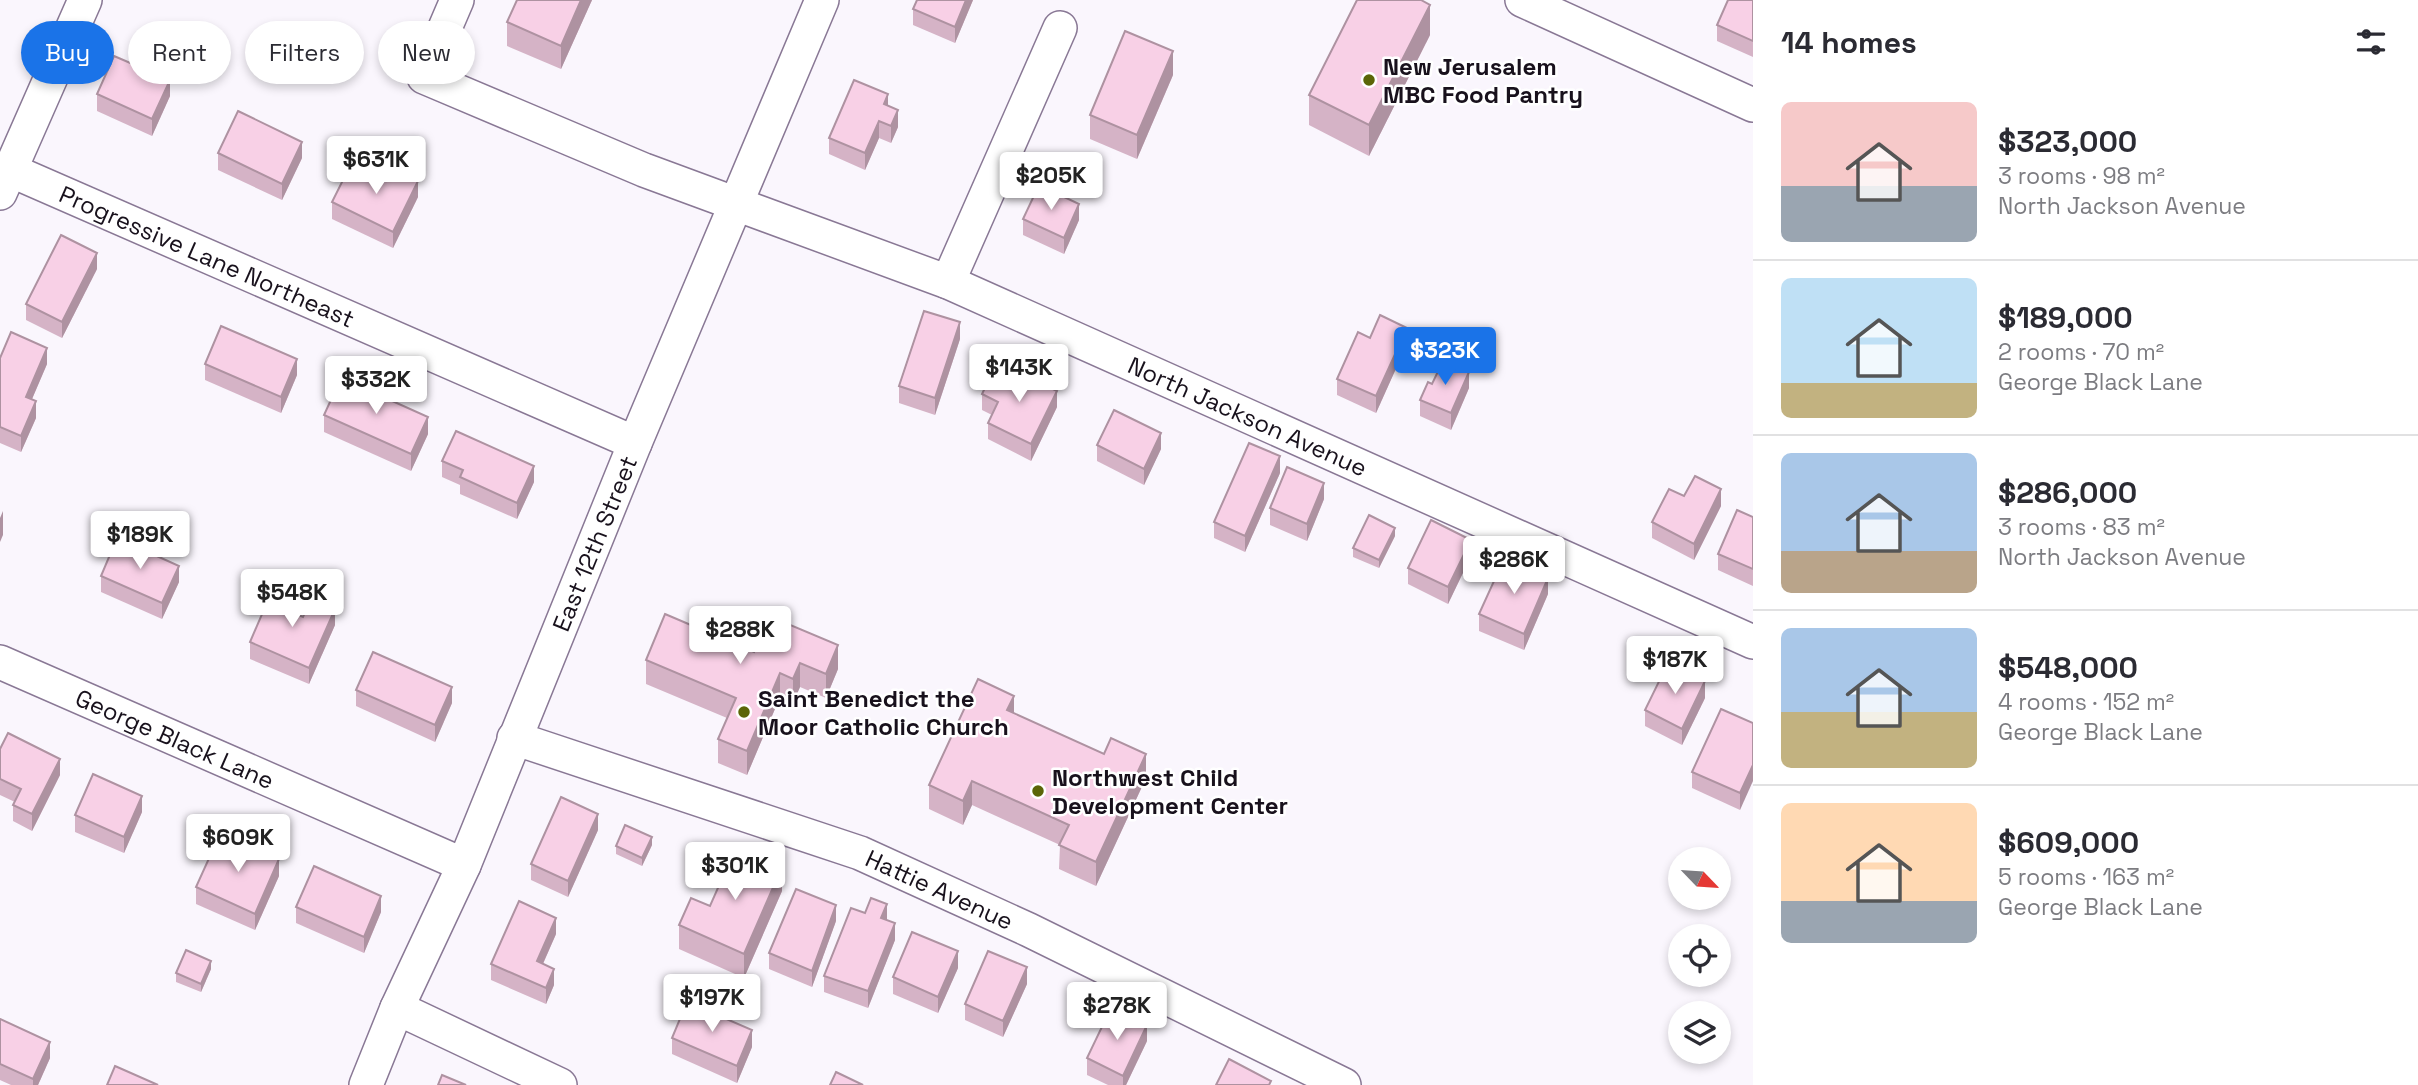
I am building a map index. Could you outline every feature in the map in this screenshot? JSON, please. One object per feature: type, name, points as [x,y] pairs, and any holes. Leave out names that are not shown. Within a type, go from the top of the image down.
[{"type":"street","points":[[5,181],[85,0]]},
{"type":"street","name":"North Jackson Avenue","points":[[457,0],[424,77],[644,170],[948,282],[1753,642]]},
{"type":"street","points":[[1522,0],[1753,105]]},
{"type":"street","name":"East 12th Street","points":[[366,1085],[397,1008],[464,865],[635,443],[736,204],[816,2]]},
{"type":"street","points":[[948,282],[1059,28]]},
{"type":"street","name":"Progressive Lane Northeast","points":[[5,181],[635,443]]},
{"type":"street","name":"George Black Lane","points":[[0,662],[464,865]]},
{"type":"street","name":"Hattie Avenue","points":[[514,738],[860,853],[1029,930],[1344,1085]]},
{"type":"street","points":[[397,1008],[560,1085]]},
{"type":"building","points":[[517,0],[581,0],[561,46],[507,22]]},
{"type":"building","points":[[917,0],[966,0],[955,27],[913,9]]},
{"type":"building","name":"New Jerusalem MBC Food Pantry","points":[[1357,0],[1421,0],[1430,5],[1369,125],[1309,95]]},
{"type":"building","points":[[1728,0],[1753,0],[1753,41],[1717,25]]},
{"type":"building","points":[[1125,31],[1173,51],[1137,135],[1090,115]]},
{"type":"building","points":[[114,56],[128,62],[128,84],[168,84],[152,119],[97,94],[101,84],[114,84]]},
{"type":"building","points":[[854,80],[888,94],[884,104],[898,110],[891,126],[879,121],[865,153],[829,138]]},
{"type":"building","points":[[238,111],[302,142],[282,184],[218,153]]},
{"type":"building","points":[[351,164],[386,181],[392,168],[418,181],[393,232],[332,202]]},
{"type":"building","points":[[1039,185],[1079,204],[1064,238],[1023,219]]},
{"type":"building","points":[[61,235],[97,253],[62,322],[26,304]]},
{"type":"building","points":[[924,311],[960,322],[935,398],[899,386]]},
{"type":"building","points":[[1380,315],[1407,328],[1376,396],[1337,379],[1358,332],[1370,338]]},
{"type":"building","points":[[221,326],[297,359],[281,397],[205,364]]},
{"type":"building","points":[[11,332],[47,348],[26,397],[36,401],[21,436],[0,427],[0,358]]},
{"type":"building","points":[[1443,361],[1469,372],[1451,413],[1420,400],[1428,382],[1432,384]]},
{"type":"building","points":[[1014,370],[1057,391],[1031,444],[988,423],[998,402],[982,394],[993,371],[1009,379]]},
{"type":"building","points":[[341,378],[428,417],[411,454],[324,415]]},
{"type":"building","points":[[1114,410],[1161,433],[1144,469],[1097,445]]},
{"type":"building","points":[[456,431],[534,466],[517,503],[460,477],[463,470],[442,461]]},
{"type":"building","points":[[1249,443],[1280,456],[1245,536],[1214,522]]},
{"type":"building","points":[[1287,467],[1324,483],[1307,524],[1270,508]]},
{"type":"building","points":[[1695,476],[1721,489],[1694,544],[1652,522],[1669,489],[1684,496]]},
{"type":"building","points":[[1737,510],[1753,517],[1753,569],[1718,554]]},
{"type":"building","points":[[1369,515],[1395,528],[1379,560],[1353,548]]},
{"type":"building","points":[[1431,520],[1471,540],[1448,587],[1408,568]]},
{"type":"building","points":[[117,538],[179,566],[162,603],[101,576]]},
{"type":"building","points":[[1504,559],[1548,578],[1524,634],[1479,614]]},
{"type":"building","points":[[272,591],[291,599],[287,610],[303,617],[311,599],[335,609],[309,668],[250,642]]},
{"type":"building","points":[[665,614],[754,652],[769,616],[838,645],[826,674],[800,663],[793,679],[780,673],[747,751],[718,739],[736,698],[646,660]]},
{"type":"building","points":[[373,652],[452,687],[435,725],[356,690]]},
{"type":"building","points":[[1668,663],[1705,681],[1682,729],[1645,710]]},
{"type":"building","name":"Northwest Child Development Center","points":[[978,679],[1014,696],[1007,710],[1104,754],[1111,738],[1146,754],[1096,862],[1059,845],[1069,825],[972,781],[963,801],[929,785]]},
{"type":"building","points":[[1721,709],[1753,723],[1753,765],[1740,793],[1692,772]]},
{"type":"building","points":[[8,733],[60,759],[32,814],[13,805],[21,789],[0,779],[0,749]]},
{"type":"building","points":[[93,774],[142,796],[124,837],[75,815]]},
{"type":"building","points":[[561,797],[598,814],[568,881],[531,864]]},
{"type":"building","points":[[625,825],[652,837],[642,858],[616,846]]},
{"type":"building","points":[[220,834],[279,859],[255,914],[196,887]]},
{"type":"building","points":[[736,847],[782,867],[744,954],[679,925],[691,898],[710,906]]},
{"type":"building","points":[[314,866],[381,896],[364,937],[296,907]]},
{"type":"building","points":[[796,889],[836,905],[812,971],[769,953]]},
{"type":"building","points":[[871,898],[887,904],[881,918],[895,923],[868,991],[824,976],[851,908],[865,913]]},
{"type":"building","points":[[519,901],[556,918],[537,961],[554,969],[546,988],[491,964]]},
{"type":"building","points":[[912,932],[958,951],[938,997],[893,977]]},
{"type":"building","points":[[186,950],[211,961],[201,984],[176,973]]},
{"type":"building","points":[[988,951],[1027,967],[1003,1021],[965,1004]]},
{"type":"building","points":[[687,1002],[752,1030],[737,1066],[672,1038]]},
{"type":"building","points":[[1111,1008],[1147,1025],[1123,1076],[1087,1058]]},
{"type":"building","points":[[0,1019],[50,1042],[33,1079],[0,1064]]},
{"type":"building","points":[[1229,1059],[1271,1081],[1269,1085],[1216,1085]]},
{"type":"building","points":[[115,1066],[158,1085],[107,1085]]},
{"type":"building","points":[[836,1072],[863,1085],[830,1085]]},
{"type":"building","points":[[442,1075],[466,1085],[438,1085]]},
{"type":"place","name":"New Jerusalem MBC Food Pantry","points":[[1369,80]]},
{"type":"place","name":"Saint Benedict the Moor Catholic Church","points":[[744,712]]},
{"type":"place","name":"Northwest Child Development Center","points":[[1038,791]]}]
